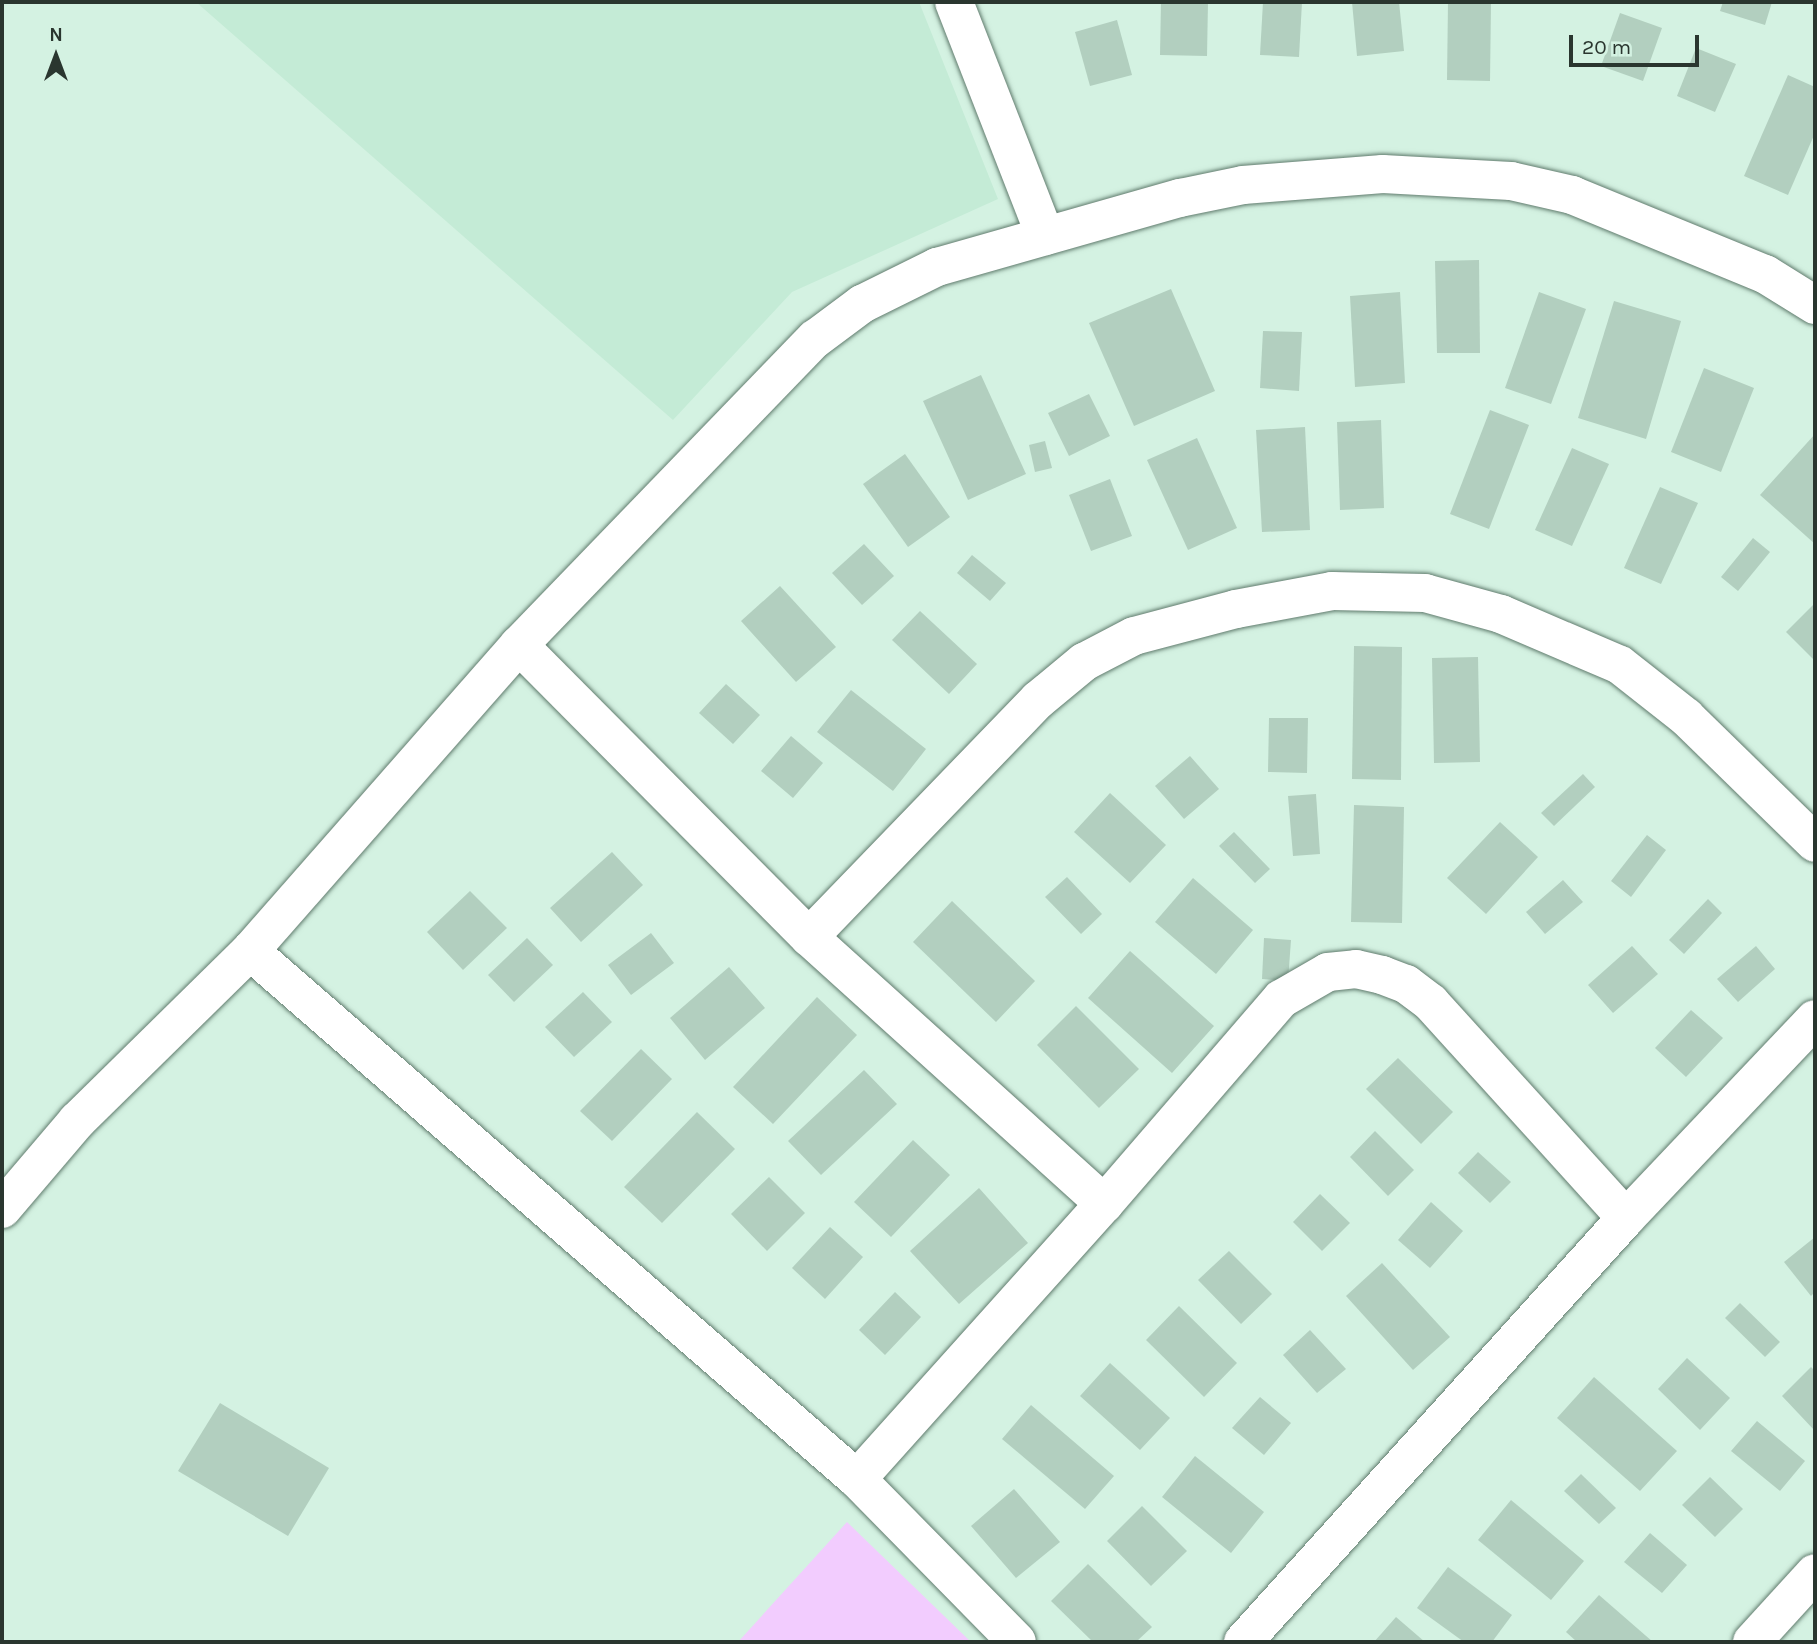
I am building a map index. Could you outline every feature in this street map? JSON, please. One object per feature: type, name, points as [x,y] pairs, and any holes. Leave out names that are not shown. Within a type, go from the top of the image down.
[{"type":"street","points":[[954,2],[1045,236]]},
{"type":"street","points":[[2,1209],[77,1121],[250,951],[519,645],[815,339],[862,304],[937,267],[1180,198],[1243,185],[1383,174],[1511,181],[1572,195],[1765,274],[1815,305]]},
{"type":"street","points":[[809,937],[1038,700],[1084,662],[1134,636],[1236,608],[1332,591],[1425,593],[1501,614],[1620,665],[1686,717],[1815,843]]},
{"type":"street","points":[[519,645],[809,937],[1104,1204]]},
{"type":"street","points":[[250,951],[857,1479],[1017,1642]]},
{"type":"street","points":[[857,1479],[1104,1204],[1280,999],[1328,972],[1356,969],[1406,984],[1431,1003],[1626,1217]]},
{"type":"street","points":[[1243,1642],[1626,1217],[1815,1019]]},
{"type":"street","points":[[1752,1642],[1815,1573]]},
{"type":"shaded area","points":[[196,2],[919,2],[998,199],[792,292],[673,420]]},
{"type":"shaded area","points":[[847,1522],[971,1642],[738,1642]]},
{"type":"building","points":[[1161,2],[1208,2],[1207,56],[1160,55]]},
{"type":"building","points":[[1263,2],[1302,2],[1299,57],[1260,55]]},
{"type":"building","points":[[1352,2],[1399,2],[1404,51],[1357,56]]},
{"type":"building","points":[[1448,2],[1491,2],[1490,81],[1447,80]]},
{"type":"building","points":[[1723,2],[1772,2],[1765,25],[1720,11]]},
{"type":"building","points":[[1620,13],[1662,28],[1643,81],[1601,66]]},
{"type":"building","points":[[1117,20],[1132,75],[1090,86],[1075,32]]},
{"type":"building","points":[[1696,48],[1736,64],[1715,112],[1677,96]]},
{"type":"building","points":[[1788,75],[1815,87],[1815,133],[1788,195],[1744,176]]},
{"type":"building","points":[[1479,260],[1480,353],[1437,353],[1435,261]]},
{"type":"building","points":[[1171,289],[1215,391],[1134,426],[1089,323]]},
{"type":"building","points":[[1400,292],[1405,383],[1355,387],[1350,296]]},
{"type":"building","points":[[1539,292],[1586,309],[1551,404],[1505,388]]},
{"type":"building","points":[[1614,301],[1681,321],[1646,439],[1578,418]]},
{"type":"building","points":[[1263,331],[1302,332],[1299,391],[1260,388]]},
{"type":"building","points":[[1704,368],[1754,388],[1721,472],[1671,452]]},
{"type":"building","points":[[981,375],[1026,474],[968,500],[923,401]]},
{"type":"building","points":[[1089,394],[1110,436],[1069,456],[1048,413]]},
{"type":"building","points":[[1490,410],[1529,425],[1489,529],[1450,514]]},
{"type":"building","points":[[1381,420],[1384,508],[1340,510],[1337,422]]},
{"type":"building","points":[[1305,427],[1310,530],[1262,532],[1256,430]]},
{"type":"building","points":[[1815,434],[1815,544],[1760,495]]},
{"type":"building","points":[[1197,438],[1237,528],[1188,550],[1147,460]]},
{"type":"building","points":[[1045,441],[1052,468],[1035,472],[1029,445]]},
{"type":"building","points":[[1572,448],[1609,464],[1572,546],[1535,530]]},
{"type":"building","points":[[905,454],[950,517],[908,547],[863,484]]},
{"type":"building","points":[[1110,479],[1132,536],[1091,551],[1069,495]]},
{"type":"building","points":[[1660,487],[1698,503],[1661,584],[1624,568]]},
{"type":"building","points":[[1753,538],[1770,552],[1738,591],[1721,577]]},
{"type":"building","points":[[864,544],[894,576],[862,605],[832,573]]},
{"type":"building","points":[[972,555],[1006,583],[990,601],[957,573]]},
{"type":"building","points":[[780,586],[836,647],[796,682],[741,621]]},
{"type":"building","points":[[1815,603],[1815,661],[1786,632]]},
{"type":"building","points":[[920,611],[977,664],[949,694],[892,640]]},
{"type":"building","points":[[1354,646],[1402,647],[1401,780],[1352,779]]},
{"type":"building","points":[[1478,657],[1480,762],[1434,763],[1432,658]]},
{"type":"building","points":[[726,684],[760,715],[733,744],[699,713]]},
{"type":"building","points":[[851,690],[926,749],[893,791],[817,732]]},
{"type":"building","points":[[1269,718],[1308,718],[1307,773],[1268,772]]},
{"type":"building","points":[[791,736],[823,763],[793,798],[761,771]]},
{"type":"building","points":[[1190,756],[1219,789],[1184,819],[1155,786]]},
{"type":"building","points":[[1583,774],[1595,787],[1554,826],[1541,813]]},
{"type":"building","points":[[1110,793],[1166,845],[1130,883],[1074,832]]},
{"type":"building","points":[[1316,794],[1320,854],[1293,856],[1288,796]]},
{"type":"building","points":[[1354,805],[1404,807],[1402,923],[1351,922]]},
{"type":"building","points":[[1500,822],[1538,857],[1486,914],[1447,878]]},
{"type":"building","points":[[1234,832],[1270,869],[1255,883],[1219,846]]},
{"type":"building","points":[[1647,835],[1666,850],[1631,897],[1611,881]]},
{"type":"building","points":[[612,852],[643,885],[581,942],[550,908]]},
{"type":"building","points":[[1067,877],[1102,914],[1081,934],[1045,897]]},
{"type":"building","points":[[1193,878],[1253,930],[1216,974],[1155,922]]},
{"type":"building","points":[[1563,880],[1583,902],[1545,934],[1526,912]]},
{"type":"building","points":[[470,891],[507,928],[463,970],[427,932]]},
{"type":"building","points":[[1708,899],[1722,913],[1684,954],[1669,940]]},
{"type":"building","points":[[952,901],[1035,981],[996,1022],[913,942]]},
{"type":"building","points":[[651,933],[674,963],[631,995],[608,965]]},
{"type":"building","points":[[527,938],[553,965],[514,1002],[488,975]]},
{"type":"building","points":[[1264,938],[1291,940],[1288,981],[1262,979]]},
{"type":"building","points":[[1632,946],[1658,974],[1613,1013],[1588,985]]},
{"type":"building","points":[[1756,946],[1775,969],[1738,1002],[1717,979]]},
{"type":"building","points":[[1130,951],[1214,1026],[1172,1073],[1088,998]]},
{"type":"building","points":[[729,967],[765,1008],[705,1060],[670,1018]]},
{"type":"building","points":[[583,992],[612,1022],[574,1057],[545,1027]]},
{"type":"building","points":[[817,997],[857,1035],[773,1124],[733,1087]]},
{"type":"building","points":[[1076,1006],[1139,1069],[1099,1108],[1037,1045]]},
{"type":"building","points":[[1691,1010],[1723,1038],[1686,1077],[1655,1048]]},
{"type":"building","points":[[641,1049],[672,1079],[612,1141],[580,1111]]},
{"type":"building","points":[[1398,1058],[1453,1112],[1421,1144],[1366,1089]]},
{"type":"building","points":[[864,1070],[897,1104],[821,1175],[788,1141]]},
{"type":"building","points":[[697,1112],[735,1149],[662,1223],[624,1187]]},
{"type":"building","points":[[1375,1131],[1414,1170],[1388,1196],[1350,1157]]},
{"type":"building","points":[[913,1140],[950,1175],[891,1237],[854,1202]]},
{"type":"building","points":[[1478,1152],[1511,1182],[1490,1203],[1458,1173]]},
{"type":"building","points":[[769,1177],[805,1213],[767,1251],[731,1214]]},
{"type":"building","points":[[979,1188],[1028,1243],[959,1304],[910,1251]]},
{"type":"building","points":[[1320,1194],[1350,1223],[1322,1251],[1293,1222]]},
{"type":"building","points":[[1431,1202],[1463,1231],[1430,1268],[1398,1240]]},
{"type":"building","points":[[830,1227],[863,1257],[825,1299],[792,1268]]},
{"type":"building","points":[[1815,1237],[1815,1292],[1811,1296],[1784,1262]]},
{"type":"building","points":[[1229,1251],[1272,1294],[1241,1324],[1198,1280]]},
{"type":"building","points":[[1382,1263],[1450,1337],[1413,1370],[1346,1296]]},
{"type":"building","points":[[895,1292],[921,1317],[885,1355],[859,1330]]},
{"type":"building","points":[[1740,1303],[1780,1342],[1765,1357],[1725,1318]]},
{"type":"building","points":[[1179,1306],[1237,1363],[1204,1397],[1146,1340]]},
{"type":"building","points":[[1310,1330],[1346,1369],[1317,1393],[1283,1355]]},
{"type":"building","points":[[1687,1358],[1730,1398],[1700,1430],[1658,1389]]},
{"type":"building","points":[[1110,1363],[1170,1418],[1140,1450],[1080,1396]]},
{"type":"building","points":[[1811,1367],[1815,1371],[1815,1431],[1782,1396]]},
{"type":"building","points":[[1594,1377],[1677,1451],[1640,1491],[1557,1418]]},
{"type":"building","points":[[1260,1397],[1291,1423],[1264,1455],[1232,1428]]},
{"type":"building","points":[[220,1403],[329,1468],[288,1536],[178,1471]]},
{"type":"building","points":[[1031,1405],[1114,1476],[1085,1509],[1002,1439]]},
{"type":"building","points":[[1757,1421],[1805,1461],[1780,1491],[1731,1451]]},
{"type":"building","points":[[1195,1456],[1264,1512],[1231,1553],[1162,1497]]},
{"type":"building","points":[[1581,1474],[1616,1508],[1599,1524],[1564,1491]]},
{"type":"building","points":[[1710,1477],[1743,1509],[1715,1537],[1682,1505]]},
{"type":"building","points":[[1014,1489],[1060,1542],[1016,1578],[971,1526]]},
{"type":"building","points":[[1511,1500],[1584,1561],[1551,1600],[1478,1540]]},
{"type":"building","points":[[1142,1506],[1187,1551],[1151,1586],[1107,1541]]},
{"type":"building","points":[[1650,1533],[1687,1565],[1662,1593],[1624,1562]]},
{"type":"building","points":[[1088,1564],[1152,1627],[1136,1642],[1093,1642],[1051,1601]]},
{"type":"building","points":[[1448,1567],[1512,1615],[1492,1642],[1464,1642],[1417,1608]]},
{"type":"building","points":[[1599,1595],[1653,1642],[1577,1642],[1566,1632]]},
{"type":"building","points":[[1396,1617],[1425,1642],[1374,1642]]}]
